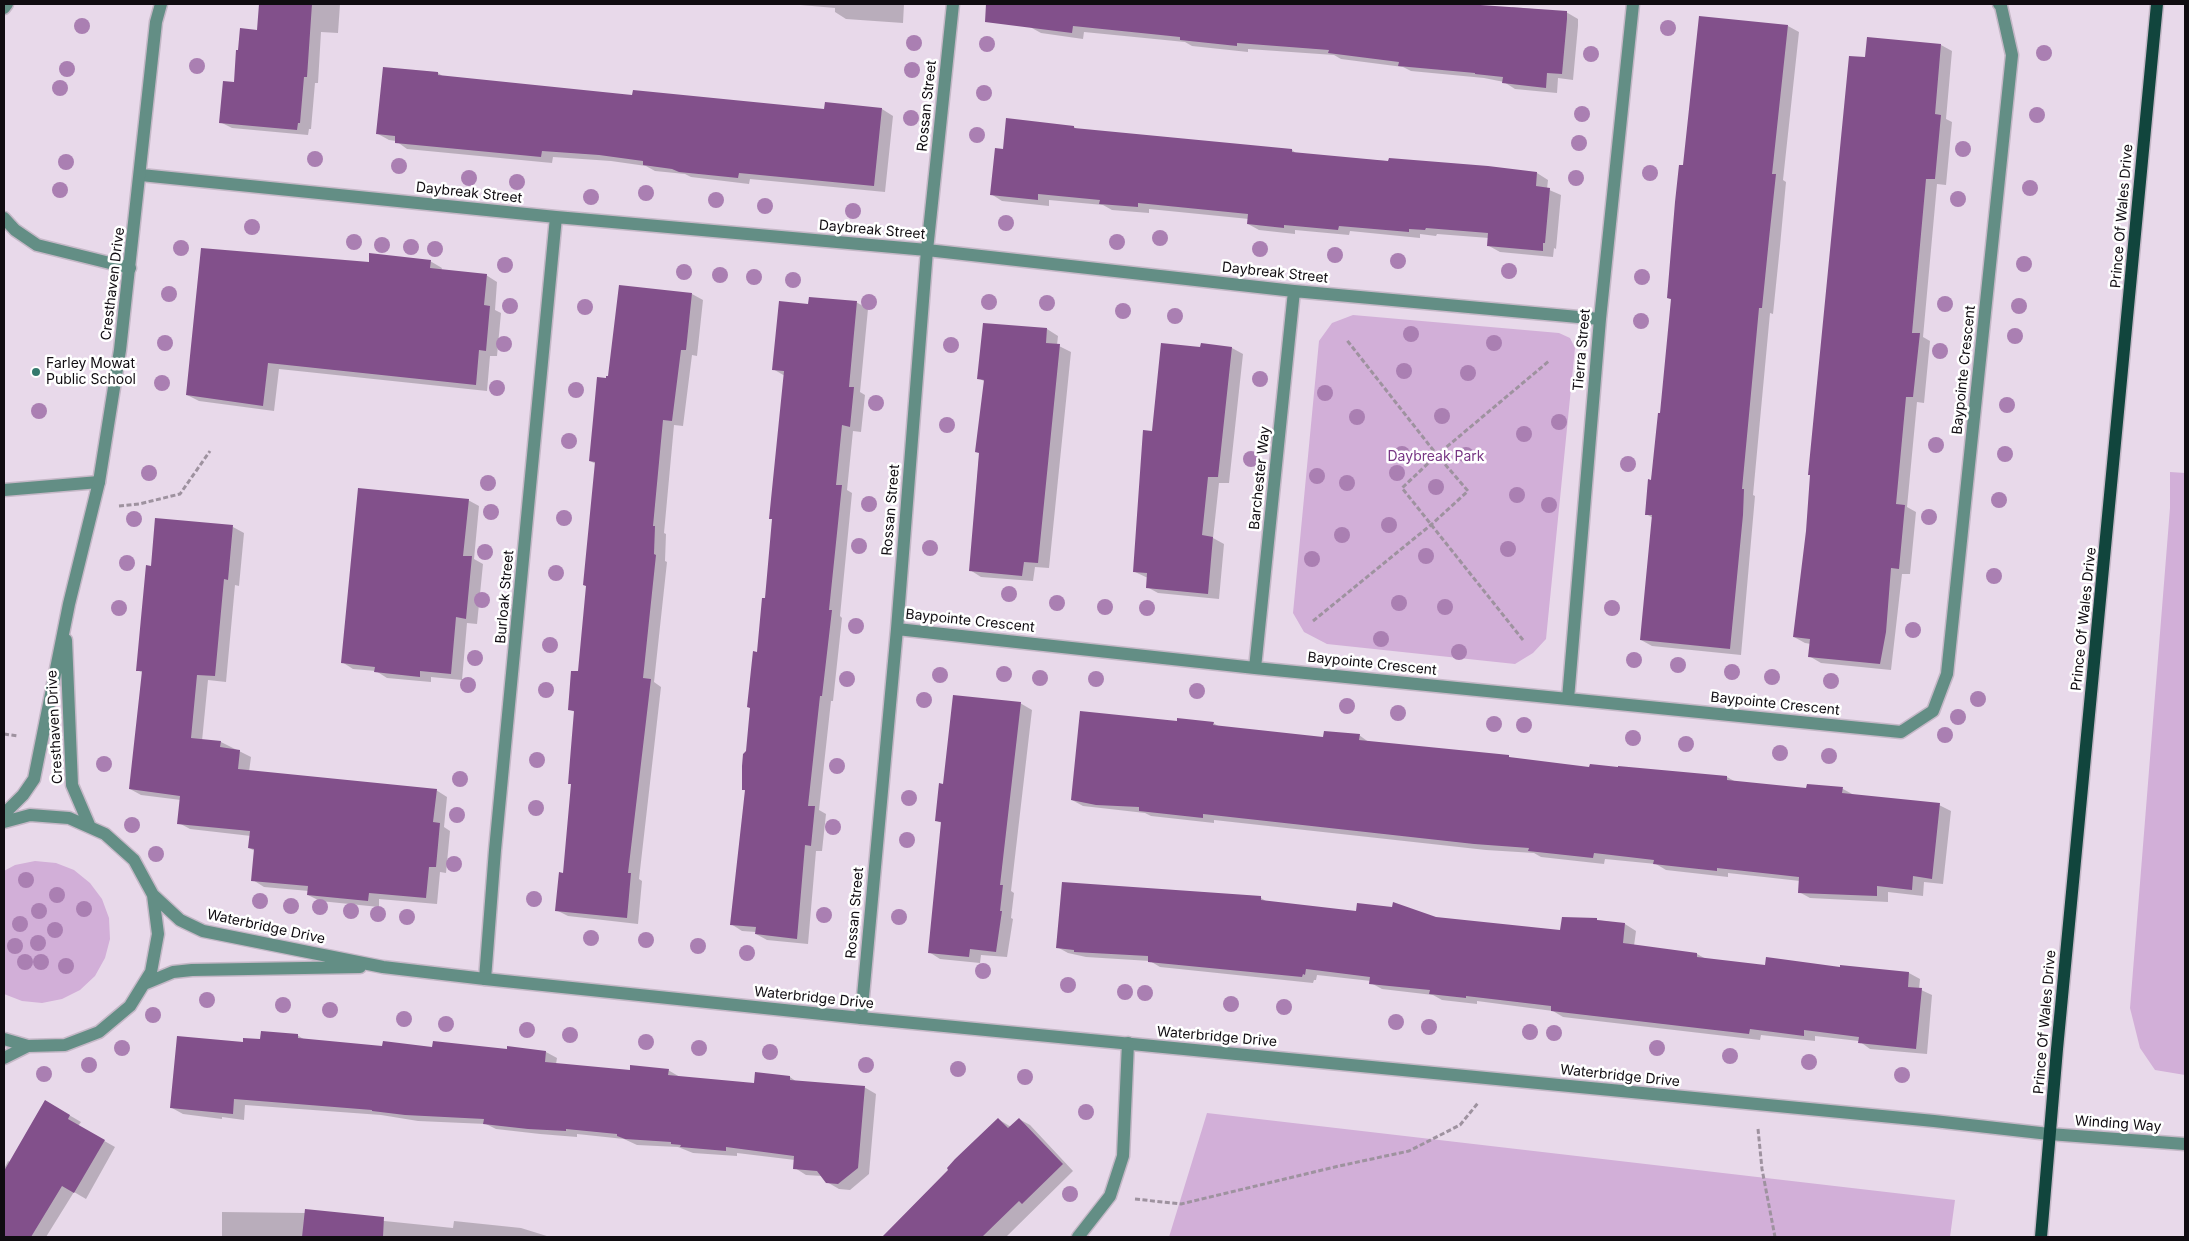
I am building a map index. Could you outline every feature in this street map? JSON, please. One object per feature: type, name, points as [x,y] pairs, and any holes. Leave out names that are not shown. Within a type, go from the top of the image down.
[{"type":"main road","name":"Prince Of Wales Drive","points":[[2041,1237],[2049,1134],[2157,4]]},
{"type":"street","points":[[4,8],[7,4]]},
{"type":"street","name":"Cresthaven Drive","points":[[4,814],[22,795],[34,778],[65,623],[99,482],[120,350],[156,22],[161,4]]},
{"type":"street","name":"Rossan Street","points":[[861,1018],[896,629],[927,250],[953,4]]},
{"type":"street","name":"Tierra Street","points":[[1568,698],[1600,319],[1633,4]]},
{"type":"street","name":"Baypointe Crescent","points":[[896,629],[1255,668],[1901,732],[1933,711],[1947,674],[2012,55],[2002,6],[1999,4]]},
{"type":"street","name":"Daybreak Street","points":[[140,175],[556,217],[927,250],[1294,291],[1600,319]]},
{"type":"street","name":"Burloak Street","points":[[485,980],[496,840],[556,217]]},
{"type":"street","points":[[4,218],[15,230],[37,245],[130,268]]},
{"type":"street","name":"Barchester Way","points":[[1255,668],[1294,291]]},
{"type":"street","points":[[4,490],[99,482]]},
{"type":"street","name":"Cresthaven Drive","points":[[65,623],[72,785],[90,826]]},
{"type":"street","points":[[4,822],[30,815],[69,818],[105,834],[134,860],[153,895],[158,934],[151,972],[144,984],[130,1006],[99,1032],[65,1045],[28,1046],[4,1039]]},
{"type":"street","name":"Waterbridge Drive","points":[[153,895],[180,920],[203,931],[383,967],[485,980],[2049,1134]]},
{"type":"street","name":"Waterbridge Drive","points":[[144,984],[173,972],[192,970],[383,967]]},
{"type":"street","points":[[1078,1237],[1110,1196],[1123,1156],[1128,1044]]},
{"type":"street","points":[[4,1058],[28,1046]]},
{"type":"street","name":"Winding Way","points":[[2049,1134],[2185,1144]]},
{"type":"path","points":[[1313,622],[1432,524],[1468,491],[1437,455],[1346,339]]},
{"type":"path","points":[[1523,640],[1402,488],[1437,455],[1549,361]]},
{"type":"path","points":[[118,506],[139,504],[180,494],[210,451]]},
{"type":"path","points":[[4,734],[20,736]]},
{"type":"path","points":[[1110,1196],[1182,1204],[1410,1151],[1460,1125],[1498,1079]]},
{"type":"path","points":[[1756,1104],[1762,1169],[1775,1237]]},
{"type":"green space","name":"Daybreak Park","points":[[1353,315],[1559,333],[1570,338],[1575,348],[1546,639],[1533,653],[1515,664],[1327,644],[1304,632],[1293,613],[1319,341],[1332,323]]},
{"type":"green space","points":[[2170,472],[2185,473],[2185,1075],[2155,1070],[2140,1048],[2130,1008],[2170,508]]},
{"type":"green space","points":[[35,861],[56,863],[74,870],[90,883],[102,899],[109,918],[110,939],[105,958],[95,976],[80,990],[62,999],[42,1003],[22,1001],[4,994],[4,871],[15,865]]},
{"type":"green space","points":[[1207,1113],[1955,1200],[1950,1237],[1169,1237]]},
{"type":"building","points":[[259,4],[312,4],[307,77],[304,77],[300,123],[298,123],[297,130],[219,123],[223,81],[234,82],[236,50],[238,50],[240,28],[257,30]]},
{"type":"building","points":[[986,4],[1466,4],[1567,11],[1567,19],[1562,74],[1547,73],[1546,88],[1502,83],[1503,77],[1398,66],[1399,62],[1328,53],[1329,50],[1237,43],[1237,46],[1180,40],[1180,37],[1073,26],[1072,33],[985,22]]},
{"type":"building","points":[[1699,16],[1788,25],[1772,174],[1776,174],[1762,308],[1759,308],[1742,489],[1744,489],[1743,515],[1730,649],[1640,640],[1652,515],[1645,515],[1648,479],[1651,480],[1658,413],[1660,413],[1671,299],[1667,298],[1675,202],[1679,165],[1683,165]]},
{"type":"building","points":[[1867,37],[1941,44],[1935,114],[1941,115],[1935,179],[1926,179],[1912,333],[1920,333],[1913,397],[1906,397],[1896,504],[1905,505],[1899,569],[1891,568],[1886,632],[1880,664],[1808,657],[1810,639],[1793,637],[1806,531],[1810,475],[1808,475],[1849,56],[1865,57]]},
{"type":"building","points":[[383,67],[438,72],[438,75],[632,95],[633,90],[824,109],[825,102],[882,108],[874,186],[739,173],[738,178],[679,172],[672,169],[643,165],[643,161],[599,155],[542,151],[541,157],[395,143],[395,136],[376,134]]},
{"type":"building","points":[[1006,118],[1074,126],[1074,128],[1292,149],[1292,152],[1388,161],[1389,158],[1488,166],[1537,172],[1536,186],[1550,188],[1545,243],[1543,243],[1543,251],[1487,246],[1488,233],[1426,228],[1425,230],[1409,229],[1409,232],[1339,226],[1338,230],[1284,225],[1284,228],[1247,224],[1248,214],[1138,203],[1138,207],[1099,204],[1100,200],[1038,194],[1038,200],[990,195],[995,148],[1003,149]]},
{"type":"building","points":[[201,248],[369,262],[369,253],[431,260],[430,268],[487,274],[484,305],[490,306],[486,351],[479,350],[476,385],[268,363],[263,406],[186,395]]},
{"type":"building","points":[[619,285],[692,293],[686,350],[681,350],[672,421],[663,420],[653,526],[655,526],[654,554],[656,555],[643,678],[651,679],[628,873],[631,873],[627,918],[555,911],[559,872],[563,873],[571,784],[568,784],[574,711],[568,710],[571,671],[578,671],[586,586],[583,585],[595,462],[589,461],[597,377],[606,378],[608,376]]},
{"type":"building","points":[[809,297],[857,301],[849,387],[854,387],[850,427],[842,425],[836,485],[842,485],[829,610],[832,610],[808,806],[815,806],[811,846],[805,845],[797,939],[755,934],[756,927],[730,925],[745,790],[742,790],[742,766],[743,754],[746,751],[750,708],[747,707],[753,651],[757,652],[762,598],[765,598],[772,519],[769,519],[784,371],[772,370],[779,301],[808,304]]},
{"type":"building","points":[[983,323],[1047,328],[1046,343],[1060,344],[1038,563],[1024,562],[1022,576],[969,571],[979,453],[975,452],[984,380],[977,379]]},
{"type":"building","points":[[1161,343],[1200,347],[1201,343],[1232,347],[1218,477],[1208,477],[1202,535],[1213,537],[1208,594],[1146,588],[1147,573],[1133,572],[1143,430],[1152,431]]},
{"type":"building","points":[[358,488],[469,499],[463,556],[472,556],[466,619],[456,617],[451,674],[420,671],[420,677],[374,672],[375,667],[341,663]]},
{"type":"building","points":[[155,518],[233,525],[228,580],[224,579],[215,676],[197,675],[191,738],[221,741],[220,747],[240,750],[238,769],[437,789],[433,822],[440,823],[436,867],[429,867],[426,898],[369,893],[368,901],[307,895],[308,886],[251,881],[254,849],[248,848],[250,831],[177,824],[180,796],[129,789],[142,671],[136,671],[146,565],[151,566]]},
{"type":"building","points":[[953,695],[1021,702],[1000,885],[1003,885],[1000,911],[1002,911],[996,952],[970,949],[969,957],[928,953],[941,822],[935,821],[939,783],[943,784]]},
{"type":"building","points":[[1080,711],[1177,721],[1177,718],[1214,722],[1213,725],[1323,737],[1324,731],[1360,734],[1359,740],[1509,755],[1509,757],[1589,767],[1590,764],[1727,776],[1727,780],[1806,788],[1807,784],[1843,787],[1842,793],[1940,803],[1932,879],[1913,876],[1912,890],[1877,886],[1877,896],[1798,893],[1799,877],[1717,868],[1717,871],[1653,864],[1654,860],[1594,853],[1593,858],[1528,851],[1529,848],[1474,844],[1203,814],[1203,818],[1139,811],[1139,807],[1096,805],[1071,800]]},
{"type":"building","points":[[1062,882],[1261,896],[1261,900],[1356,911],[1357,903],[1392,907],[1393,902],[1436,917],[1560,930],[1562,917],[1597,918],[1597,920],[1625,923],[1623,943],[1697,953],[1697,957],[1765,965],[1766,957],[1840,967],[1840,965],[1909,972],[1908,987],[1922,988],[1916,1049],[1858,1043],[1859,1037],[1804,1030],[1804,1036],[1750,1029],[1749,1034],[1551,1011],[1551,1006],[1466,996],[1466,998],[1429,994],[1430,990],[1369,984],[1370,977],[1306,969],[1305,975],[1303,974],[1302,977],[1148,962],[1148,956],[1074,952],[1074,950],[1056,948]]},
{"type":"building","points":[[261,1031],[298,1034],[298,1038],[382,1046],[383,1041],[432,1047],[433,1041],[507,1049],[507,1046],[546,1051],[545,1062],[630,1070],[630,1065],[669,1069],[668,1075],[754,1083],[755,1072],[790,1076],[790,1080],[865,1086],[858,1168],[838,1184],[826,1183],[817,1171],[793,1169],[794,1156],[726,1147],[726,1151],[680,1147],[681,1145],[671,1144],[671,1142],[625,1139],[617,1136],[617,1134],[566,1129],[566,1131],[528,1129],[483,1124],[484,1119],[405,1115],[372,1110],[234,1099],[233,1114],[170,1108],[177,1036],[243,1042],[243,1038],[260,1039]]},
{"type":"building","points":[[45,1100],[70,1115],[68,1119],[105,1140],[74,1193],[62,1186],[31,1237],[4,1237],[4,1171]]},
{"type":"building","points":[[998,1118],[1008,1128],[1019,1118],[1063,1164],[1022,1204],[1019,1201],[982,1237],[882,1237],[948,1170],[947,1168],[955,1159]]},
{"type":"building","points":[[305,1209],[384,1217],[383,1237],[302,1237]]},
{"type":"place","name":"Farley Mowat Public School","points":[[36,372]]}]
